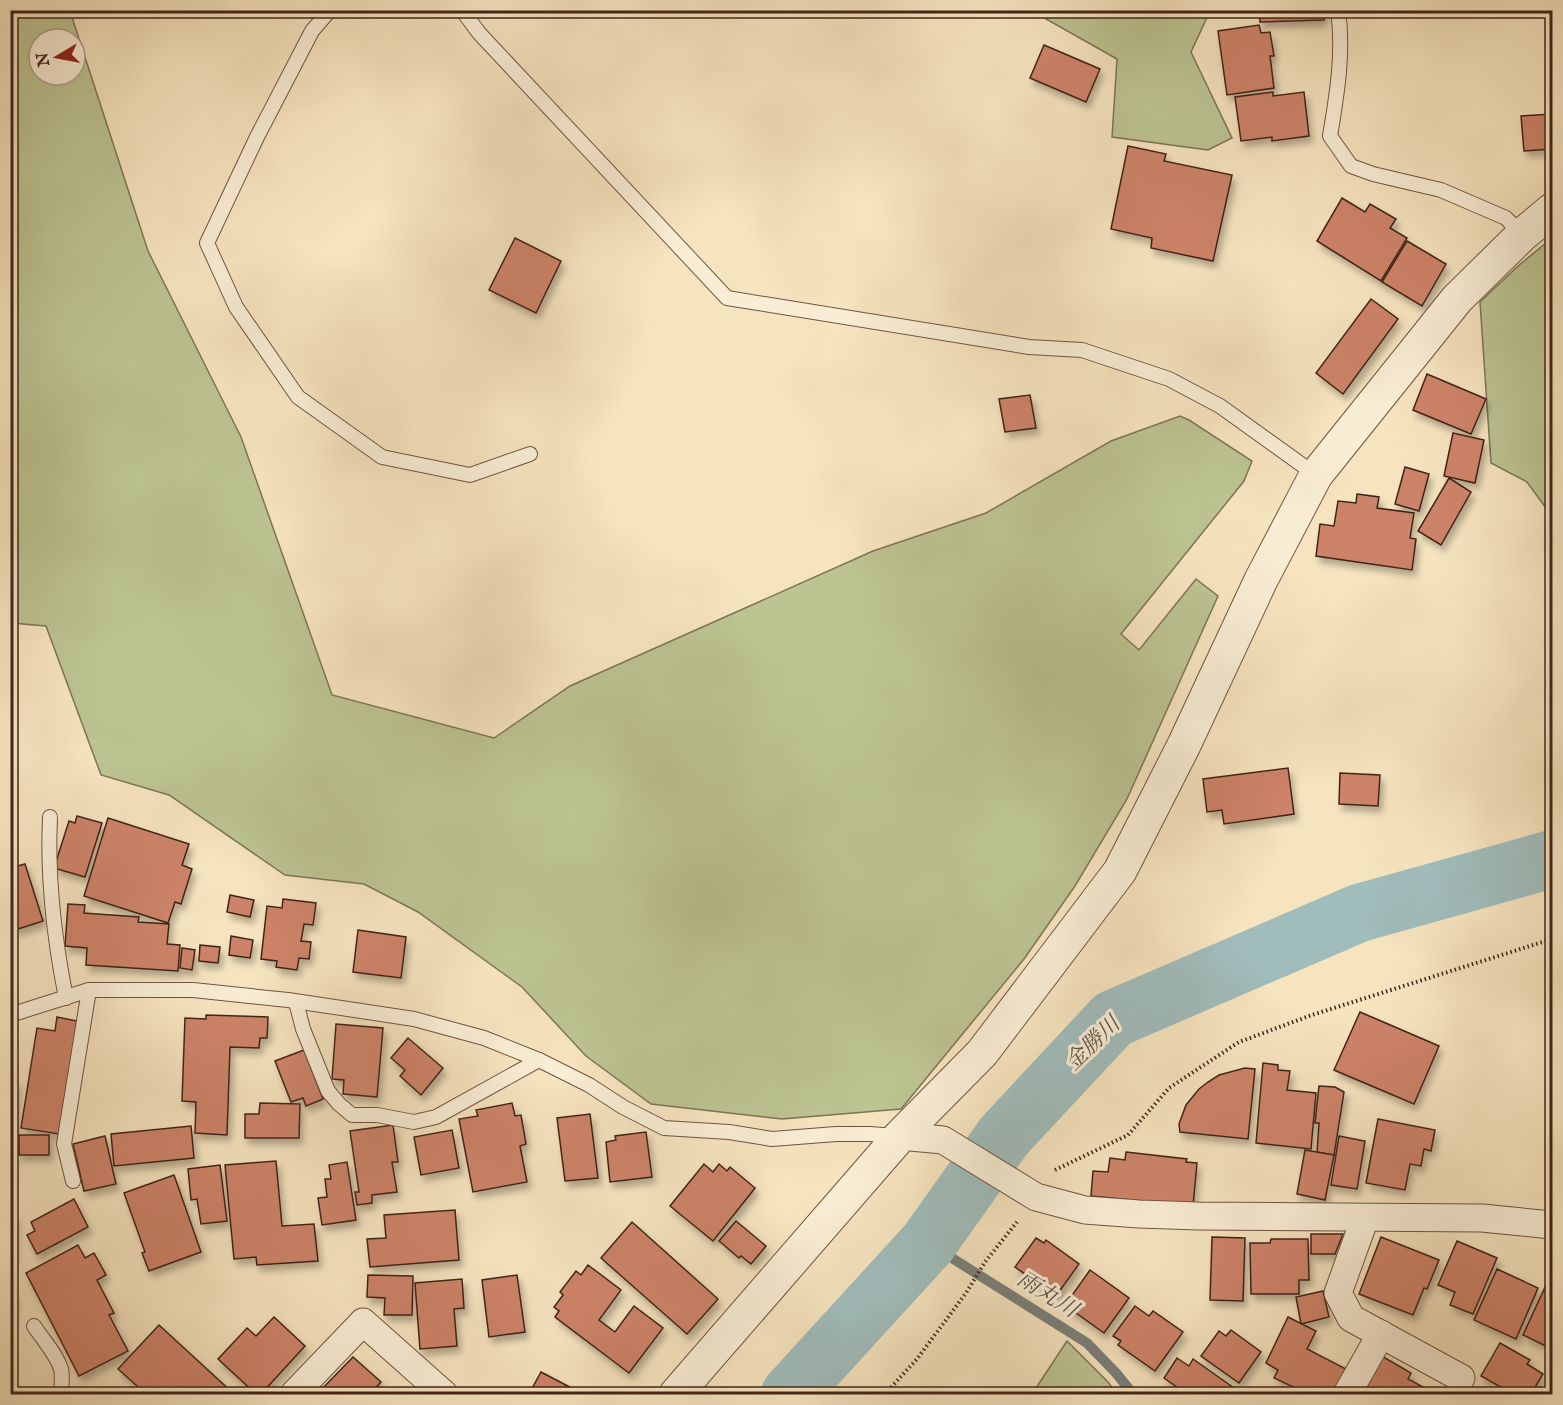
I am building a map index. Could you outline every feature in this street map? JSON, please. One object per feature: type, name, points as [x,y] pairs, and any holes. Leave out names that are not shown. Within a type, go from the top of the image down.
[{"type":"street","points":[[676,1395],[900,1136],[982,1053],[1120,871],[1184,745],[1261,580],[1316,475],[1457,299],[1552,210]]},
{"type":"street","points":[[900,1136],[943,1140],[1036,1197],[1085,1210],[1139,1214],[1482,1218],[1552,1225]]},
{"type":"street","points":[[1365,1218],[1338,1293],[1351,1318],[1461,1378]]},
{"type":"street","points":[[294,1395],[363,1322],[444,1395]]},
{"type":"street","points":[[1347,1395],[1381,1334]]},
{"type":"lane","points":[[330,10],[312,31],[257,136],[207,243],[236,307],[298,397],[382,458],[470,475],[530,454]]},
{"type":"lane","points":[[462,10],[479,33],[727,298],[1029,348],[1082,350],[1169,380],[1209,400],[1316,475]]},
{"type":"lane","points":[[1338,10],[1340,24],[1339,82],[1330,136],[1351,166],[1372,174],[1441,190],[1506,218],[1522,236]]},
{"type":"lane","points":[[50,817],[51,908],[66,998]]},
{"type":"lane","points":[[10,1016],[89,990],[193,990],[296,1002],[414,1019],[484,1038],[539,1060],[589,1085],[623,1107],[664,1128],[729,1132],[772,1139],[836,1134],[900,1136]]},
{"type":"lane","points":[[73,1181],[64,1144],[89,990]]},
{"type":"lane","points":[[296,1002],[303,1029],[328,1091],[352,1115],[377,1115],[414,1122],[436,1117],[539,1060]]},
{"type":"lane","points":[[34,1326],[58,1363],[61,1371],[61,1395]]},
{"type":"path","points":[[1056,1169],[1128,1136],[1169,1089],[1239,1042],[1312,1015],[1552,939]]},
{"type":"path","points":[[885,1395],[917,1359],[966,1293],[985,1262]]},
{"type":"green space","points":[[10,11],[70,11],[75,27],[27,27],[27,87],[87,87],[87,63],[148,251],[241,437],[332,695],[494,738],[570,686],[873,551],[986,513],[1111,441],[1180,416],[1252,461],[1244,481],[1121,634],[1139,650],[1196,579],[1218,596],[1127,799],[1075,886],[1024,959],[901,1109],[782,1119],[651,1104],[586,1056],[522,987],[418,912],[364,884],[285,875],[169,795],[101,775],[46,626],[11,623]]},
{"type":"green space","points":[[1050,11],[1210,11],[1191,52],[1232,138],[1208,150],[1112,137],[1117,59],[1046,19]]},
{"type":"green space","points":[[1552,238],[1552,520],[1527,482],[1491,463],[1480,302]]},
{"type":"green space","points":[[1067,1341],[1108,1382],[1117,1394],[1032,1394]]},
{"type":"building","points":[[1259,10],[1324,10],[1324,20],[1260,22]]},
{"type":"building","points":[[1259,25],[1261,33],[1270,32],[1274,56],[1270,56],[1274,88],[1227,95],[1218,31]]},
{"type":"building","points":[[1044,45],[1100,69],[1086,102],[1030,78]]},
{"type":"building","points":[[1273,92],[1273,96],[1304,92],[1309,136],[1272,141],[1272,137],[1241,141],[1235,97]]},
{"type":"building","points":[[1552,114],[1552,149],[1524,151],[1521,116]]},
{"type":"building","points":[[1128,146],[1166,154],[1164,161],[1232,175],[1213,261],[1151,248],[1152,238],[1111,229]]},
{"type":"building","points":[[1342,198],[1365,212],[1370,204],[1396,219],[1390,228],[1407,238],[1381,281],[1317,241]]},
{"type":"building","points":[[515,238],[561,261],[536,313],[489,290]]},
{"type":"building","points":[[1407,241],[1446,264],[1422,306],[1382,282]]},
{"type":"building","points":[[1371,299],[1398,319],[1343,394],[1316,373]]},
{"type":"building","points":[[1427,374],[1486,399],[1471,434],[1413,410]]},
{"type":"building","points":[[1030,395],[1036,428],[1005,432],[999,399]]},
{"type":"building","points":[[1453,433],[1484,440],[1475,483],[1444,476]]},
{"type":"building","points":[[1405,467],[1429,474],[1419,511],[1395,504]]},
{"type":"building","points":[[1449,478],[1471,492],[1441,545],[1418,531]]},
{"type":"building","points":[[1357,494],[1379,497],[1377,508],[1414,513],[1410,538],[1416,539],[1412,570],[1316,556],[1320,524],[1334,526],[1338,501],[1356,503]]},
{"type":"building","points":[[1288,768],[1294,814],[1224,824],[1222,810],[1207,812],[1203,779]]},
{"type":"building","points":[[1340,773],[1380,775],[1378,806],[1339,804]]},
{"type":"building","points":[[77,816],[102,823],[85,877],[54,868],[69,821],[75,823]]},
{"type":"building","points":[[108,818],[189,844],[182,865],[192,869],[181,904],[175,902],[168,923],[84,896]]},
{"type":"building","points":[[25,864],[43,921],[15,930],[13,923],[10,924],[10,868]]},
{"type":"building","points":[[230,895],[254,900],[250,917],[227,912]]},
{"type":"building","points":[[283,899],[316,903],[313,925],[304,924],[301,941],[311,942],[309,959],[299,958],[297,970],[276,967],[277,961],[261,959],[267,906],[282,908]]},
{"type":"building","points":[[68,904],[85,905],[84,913],[139,917],[138,922],[169,924],[167,944],[180,945],[178,971],[86,965],[87,948],[65,946]]},
{"type":"building","points":[[358,930],[406,937],[401,978],[353,972]]},
{"type":"building","points":[[231,936],[253,940],[250,958],[229,955]]},
{"type":"building","points":[[200,945],[220,947],[218,963],[199,961]]},
{"type":"building","points":[[182,948],[195,950],[192,970],[180,968]]},
{"type":"building","points":[[1360,1012],[1439,1046],[1414,1104],[1334,1070]]},
{"type":"building","points":[[206,1015],[268,1017],[267,1038],[260,1038],[259,1048],[230,1047],[227,1135],[195,1133],[196,1102],[182,1101],[185,1018],[206,1019]]},
{"type":"building","points":[[57,1017],[77,1021],[59,1134],[21,1128],[37,1028],[55,1031]]},
{"type":"building","points":[[336,1024],[383,1028],[377,1097],[343,1094],[344,1080],[332,1079]]},
{"type":"building","points":[[408,1038],[443,1068],[421,1095],[400,1076],[405,1070],[391,1058]]},
{"type":"building","points":[[304,1050],[323,1099],[306,1106],[303,1098],[291,1102],[275,1061]]},
{"type":"building","points":[[1263,1063],[1278,1065],[1278,1070],[1290,1071],[1287,1090],[1316,1093],[1311,1149],[1256,1143]]},
{"type":"building","points":[[1245,1068],[1255,1069],[1248,1139],[1180,1132],[1179,1124],[1186,1105],[1199,1089],[1219,1075]]},
{"type":"building","points":[[10,1081],[17,1082],[15,1133],[10,1133]]},
{"type":"building","points":[[1319,1086],[1335,1087],[1344,1092],[1334,1155],[1317,1152],[1319,1123],[1315,1123]]},
{"type":"building","points":[[260,1103],[300,1104],[299,1138],[245,1138],[245,1114],[259,1114]]},
{"type":"building","points":[[512,1103],[515,1116],[521,1115],[526,1144],[520,1146],[527,1182],[473,1192],[459,1119],[478,1116],[476,1110]]},
{"type":"building","points":[[590,1114],[598,1178],[565,1181],[557,1118]]},
{"type":"building","points":[[1378,1119],[1435,1130],[1431,1151],[1424,1149],[1421,1166],[1410,1164],[1405,1190],[1366,1183]]},
{"type":"building","points":[[393,1125],[398,1162],[392,1162],[397,1192],[372,1195],[372,1203],[357,1205],[355,1192],[359,1192],[350,1131]]},
{"type":"building","points":[[191,1126],[194,1158],[114,1166],[111,1134]]},
{"type":"building","points":[[452,1130],[459,1168],[421,1175],[414,1137]]},
{"type":"building","points":[[646,1132],[652,1177],[610,1182],[606,1142],[616,1140],[615,1136]]},
{"type":"building","points":[[19,1135],[49,1135],[49,1155],[19,1155]]},
{"type":"building","points":[[10,1136],[13,1136],[12,1179],[10,1179]]},
{"type":"building","points":[[105,1136],[116,1184],[84,1191],[73,1144]]},
{"type":"building","points":[[1339,1136],[1365,1141],[1357,1189],[1331,1185]]},
{"type":"building","points":[[1305,1150],[1334,1155],[1325,1200],[1297,1194]]},
{"type":"building","points":[[1126,1152],[1187,1159],[1186,1162],[1197,1163],[1193,1206],[1091,1196],[1093,1171],[1108,1172],[1110,1158],[1125,1160]]},
{"type":"building","points":[[276,1161],[282,1226],[314,1224],[318,1261],[257,1265],[256,1257],[234,1259],[225,1165]]},
{"type":"building","points":[[347,1162],[356,1220],[322,1225],[318,1198],[327,1197],[325,1179],[331,1179],[329,1165]]},
{"type":"building","points":[[704,1164],[713,1172],[719,1164],[727,1171],[730,1167],[755,1188],[713,1241],[670,1206]]},
{"type":"building","points":[[220,1165],[227,1221],[201,1224],[197,1199],[191,1200],[188,1169]]},
{"type":"building","points":[[174,1175],[201,1252],[149,1271],[142,1253],[145,1252],[124,1193]]},
{"type":"building","points":[[74,1199],[88,1227],[37,1254],[27,1235],[35,1231],[31,1222]]},
{"type":"building","points":[[455,1210],[459,1260],[370,1267],[367,1239],[386,1238],[384,1215]]},
{"type":"building","points":[[10,1215],[15,1215],[14,1257],[10,1257]]},
{"type":"building","points":[[736,1221],[766,1246],[751,1264],[741,1256],[739,1258],[719,1241]]},
{"type":"building","points":[[632,1222],[718,1299],[687,1334],[601,1258]]},
{"type":"building","points":[[1311,1234],[1343,1234],[1335,1254],[1311,1254]]},
{"type":"building","points":[[1212,1237],[1245,1238],[1243,1301],[1210,1300]]},
{"type":"building","points":[[1381,1237],[1439,1260],[1413,1315],[1359,1294]]},
{"type":"building","points":[[1036,1238],[1044,1243],[1046,1240],[1079,1264],[1056,1296],[1015,1267]]},
{"type":"building","points":[[1271,1239],[1308,1239],[1309,1280],[1299,1280],[1299,1294],[1251,1294],[1250,1243],[1270,1243]]},
{"type":"building","points":[[1457,1241],[1497,1258],[1473,1314],[1450,1305],[1455,1292],[1438,1285]]},
{"type":"building","points":[[78,1245],[85,1258],[94,1253],[106,1275],[97,1280],[114,1313],[109,1315],[128,1351],[79,1376],[26,1273]]},
{"type":"building","points":[[588,1265],[621,1290],[599,1320],[615,1332],[634,1306],[663,1328],[629,1373],[555,1317],[559,1311],[554,1307],[563,1295],[560,1292],[576,1271],[581,1275]]},
{"type":"building","points":[[1497,1269],[1538,1288],[1516,1339],[1474,1320]]},
{"type":"building","points":[[1090,1270],[1129,1298],[1104,1333],[1065,1305]]},
{"type":"building","points":[[1552,1272],[1552,1349],[1523,1335]]},
{"type":"building","points":[[368,1275],[413,1276],[412,1315],[384,1315],[385,1298],[367,1297]]},
{"type":"building","points":[[517,1275],[525,1332],[489,1337],[482,1280]]},
{"type":"building","points":[[462,1279],[464,1308],[454,1309],[457,1346],[420,1349],[415,1283]]},
{"type":"building","points":[[10,1289],[15,1300],[10,1321]]},
{"type":"building","points":[[1323,1291],[1329,1317],[1301,1324],[1296,1297]]},
{"type":"building","points":[[1135,1306],[1149,1316],[1153,1311],[1183,1332],[1155,1371],[1118,1345],[1121,1341],[1113,1336]]},
{"type":"building","points":[[274,1317],[305,1346],[261,1394],[256,1394],[218,1359],[247,1328],[256,1336]]},
{"type":"building","points":[[1288,1317],[1316,1331],[1307,1349],[1346,1369],[1333,1394],[1308,1394],[1274,1378],[1278,1370],[1266,1363]]},
{"type":"building","points":[[159,1325],[234,1394],[146,1394],[118,1369]]},
{"type":"building","points":[[1231,1330],[1261,1352],[1239,1383],[1201,1356],[1219,1331],[1226,1336]]},
{"type":"building","points":[[1500,1343],[1530,1360],[1527,1364],[1543,1374],[1531,1394],[1513,1394],[1481,1376]]},
{"type":"building","points":[[1380,1355],[1411,1373],[1408,1379],[1436,1394],[1357,1394]]},
{"type":"building","points":[[353,1357],[381,1382],[370,1394],[317,1394]]},
{"type":"building","points":[[1177,1358],[1189,1366],[1193,1359],[1234,1388],[1230,1394],[1187,1394],[1164,1378]]},
{"type":"building","points":[[541,1372],[583,1394],[529,1394]]},
{"type":"waterway","name":"金勝川","points":[[790,1394],[928,1243],[1004,1136],[1113,1019],[1359,913],[1552,859]]},
{"type":"waterway","name":"雨丸川","points":[[928,1243],[1087,1343],[1133,1394]]}]
